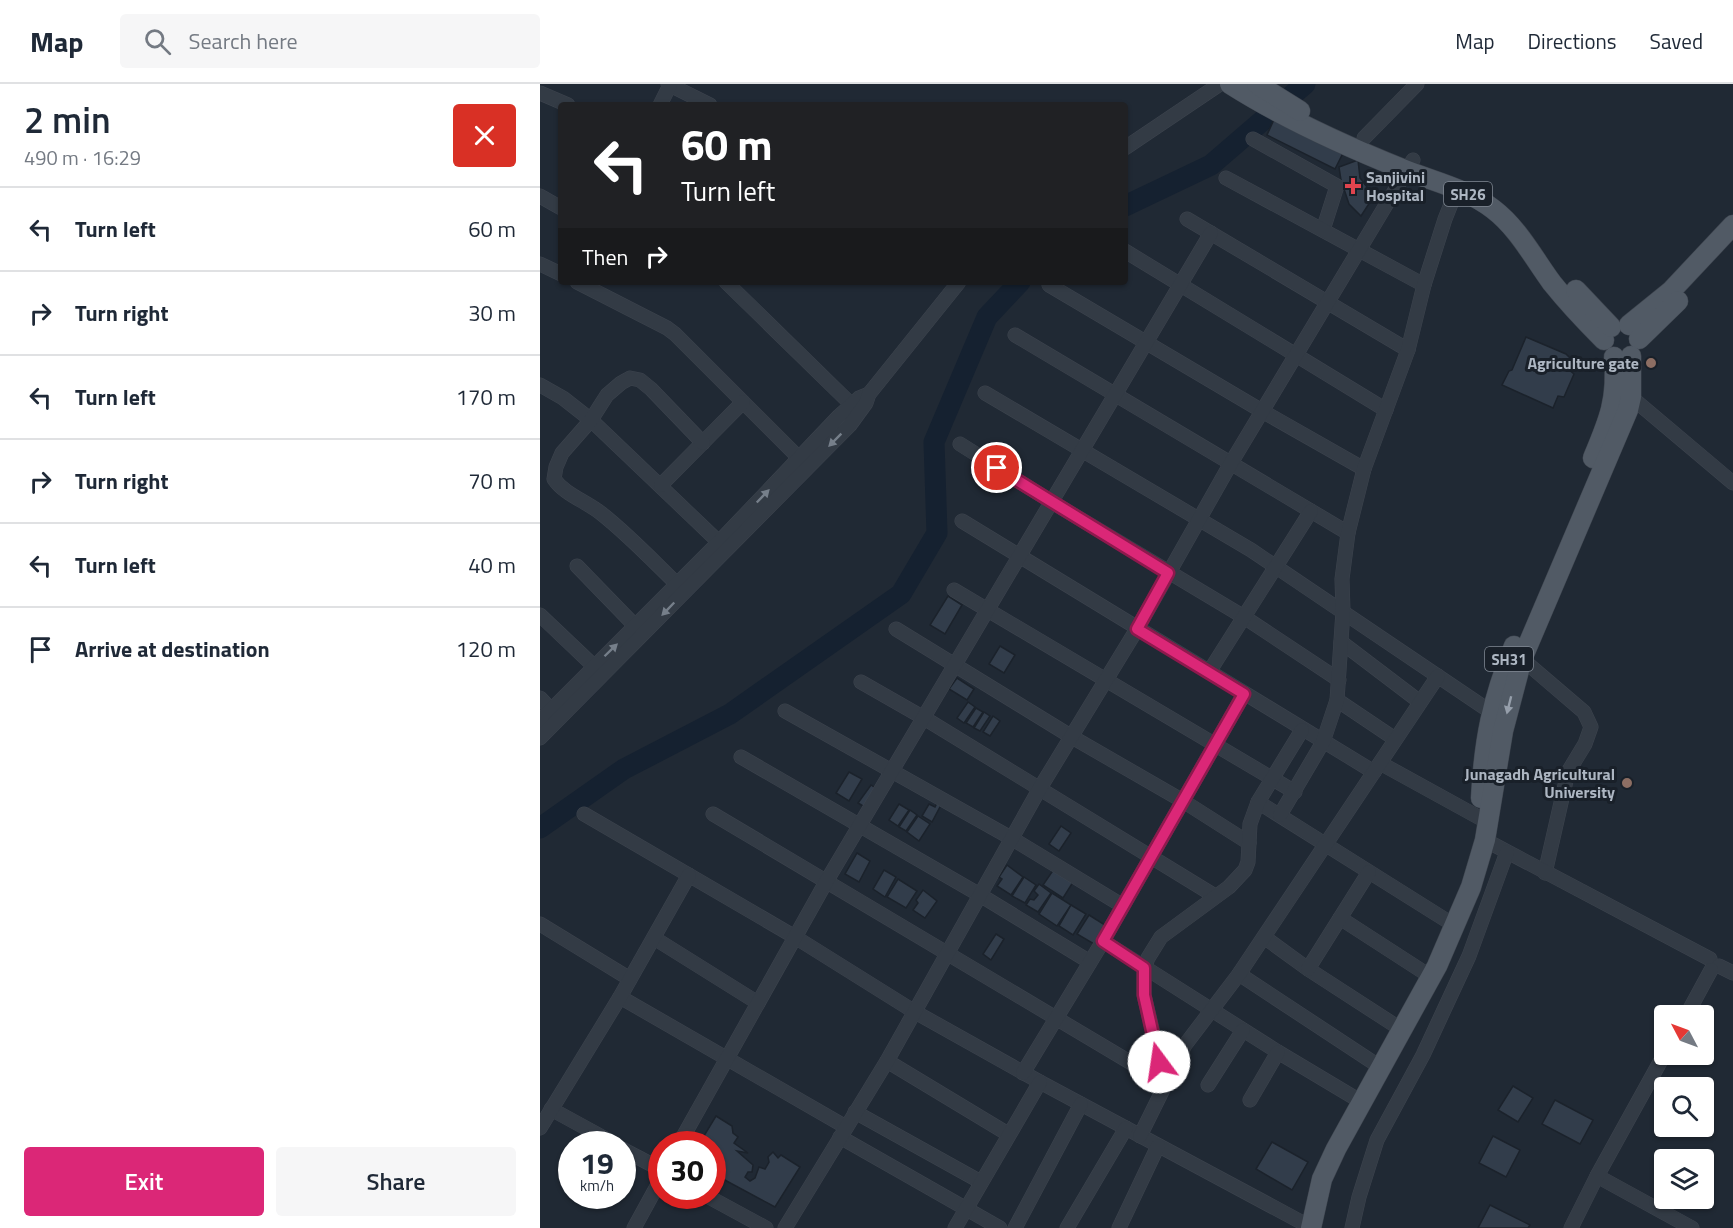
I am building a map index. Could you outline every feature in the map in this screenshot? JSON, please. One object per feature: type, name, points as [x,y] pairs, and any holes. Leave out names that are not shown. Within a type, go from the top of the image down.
[{"type":"main road","name":"SH26","points":[[1253,89],[1288,112],[1409,165],[1479,192],[1491,208],[1510,225],[1574,310],[1621,341]]},
{"type":"main road","name":"SH26","points":[[1288,112],[1364,138],[1409,165],[1457,189],[1479,192]]},
{"type":"main road","points":[[1621,341],[1733,225]]},
{"type":"main road","points":[[1621,341],[1698,280],[1733,238]]},
{"type":"main road","points":[[1305,1227],[1322,1179],[1336,1149],[1437,966],[1470,887],[1485,840],[1503,731],[1522,658],[1620,430],[1631,397],[1621,341]]},
{"type":"main road","name":"SH31","points":[[1305,1227],[1308,1197],[1322,1159],[1425,973],[1449,922],[1477,837],[1483,758],[1491,712],[1503,673],[1609,418],[1621,341]]},
{"type":"street","points":[[661,102],[669,84],[704,102]]},
{"type":"street","points":[[1128,146],[1220,84]]},
{"type":"street","points":[[1364,138],[1417,84]]},
{"type":"street","points":[[540,93],[561,102]]},
{"type":"street","points":[[1253,139],[1337,186],[1323,230]]},
{"type":"street","points":[[785,1228],[887,1061],[1040,788],[1137,629],[1231,463],[1409,165]]},
{"type":"street","points":[[1226,178],[1424,285]]},
{"type":"street","points":[[1280,815],[1323,742],[1337,700],[1343,611],[1342,579],[1348,533],[1364,469],[1408,350],[1424,285],[1457,189]]},
{"type":"street","points":[[540,196],[558,206]]},
{"type":"street","points":[[1188,219],[1408,350]]},
{"type":"street","points":[[686,1131],[826,882],[1211,233]]},
{"type":"street","points":[[1128,253],[1386,410]]},
{"type":"street","points":[[540,264],[558,273]]},
{"type":"street","points":[[583,285],[667,328],[683,341],[803,463]]},
{"type":"street","points":[[729,285],[855,409]]},
{"type":"street","points":[[540,738],[556,714],[855,409],[859,398],[869,394],[957,285]]},
{"type":"street","points":[[1049,285],[1364,469]]},
{"type":"street","points":[[1015,335],[1348,533]]},
{"type":"street","points":[[681,588],[618,527],[588,503],[561,489],[554,479],[562,453],[591,420],[607,395],[630,378],[640,380],[703,442]]},
{"type":"street","points":[[540,385],[563,398],[591,420],[722,546]]},
{"type":"street","points":[[985,393],[1277,566],[1491,712]]},
{"type":"street","points":[[1631,397],[1733,483]]},
{"type":"street","points":[[661,485],[743,402]]},
{"type":"street","points":[[960,444],[1168,573],[1244,617],[1339,680]]},
{"type":"street","points":[[1209,672],[1311,511]]},
{"type":"street","points":[[962,521],[1302,730],[1480,818]]},
{"type":"street","points":[[576,566],[639,630]]},
{"type":"street","points":[[954,590],[1295,792]]},
{"type":"street","points":[[540,615],[599,670]]},
{"type":"street","points":[[896,629],[1249,843]]},
{"type":"street","points":[[1341,642],[1420,702]]},
{"type":"street","points":[[1522,658],[1584,712],[1591,727],[1585,744],[1568,772],[1545,873]]},
{"type":"street","points":[[1140,1136],[1185,1045],[1239,974],[1438,675]]},
{"type":"street","points":[[861,682],[1040,788],[1215,896]]},
{"type":"street","points":[[1023,1073],[1124,906],[1244,694]]},
{"type":"street","points":[[540,698],[556,714]]},
{"type":"street","points":[[1337,700],[1395,739]]},
{"type":"street","points":[[785,711],[1011,838],[1124,906]]},
{"type":"street","points":[[540,721],[556,714]]},
{"type":"street","points":[[1165,1083],[1144,995],[1144,968],[1161,937],[1229,887],[1245,870],[1248,862],[1250,824],[1257,802],[1302,730]]},
{"type":"street","points":[[741,757],[980,895],[1090,962]]},
{"type":"street","points":[[1257,802],[1449,922]]},
{"type":"street","points":[[584,814],[795,937],[915,1012],[1305,1227]]},
{"type":"street","points":[[712,814],[1165,1083]]},
{"type":"street","points":[[1485,840],[1714,965],[1733,973]]},
{"type":"street","points":[[1352,1228],[1377,1140],[1423,1055],[1469,956],[1507,852]]},
{"type":"street","points":[[1308,969],[1369,872]]},
{"type":"street","points":[[540,1126],[620,997],[689,875]]},
{"type":"street","points":[[1340,918],[1425,973]]},
{"type":"street","points":[[540,924],[630,979]]},
{"type":"street","points":[[1264,937],[1308,969],[1396,1026]]},
{"type":"street","points":[[654,938],[758,1003]]},
{"type":"street","points":[[1103,941],[1210,1010],[1355,1098]]},
{"type":"street","points":[[1692,1005],[1714,965]]},
{"type":"street","points":[[1239,974],[1374,1063]]},
{"type":"street","points":[[620,997],[727,1058],[966,1209],[1000,1228]]},
{"type":"street","points":[[1208,1085],[1243,1030]]},
{"type":"street","points":[[1250,1100],[1278,1052]]},
{"type":"street","points":[[887,1061],[1008,1134]]},
{"type":"street","points":[[1571,1228],[1658,1065]]},
{"type":"street","points":[[955,1228],[1040,1082]]},
{"type":"street","points":[[1015,1228],[1081,1104]]},
{"type":"street","points":[[551,1109],[591,1131]]},
{"type":"street","points":[[855,1112],[981,1182]]},
{"type":"street","points":[[1067,1228],[1126,1128]]},
{"type":"street","points":[[1119,1228],[1158,1146]]},
{"type":"street","points":[[1597,1176],[1692,1228]]},
{"type":"street","points":[[634,1228],[648,1202]]},
{"type":"street","points":[[726,1206],[766,1228]]},
{"type":"building","points":[[1276,115],[1345,149],[1335,169],[1267,135]]},
{"type":"building","points":[[1358,160],[1360,178],[1374,196],[1361,216],[1349,204],[1339,167]]},
{"type":"building","points":[[1526,337],[1566,354],[1572,360],[1577,359],[1578,366],[1570,362],[1568,369],[1574,374],[1564,397],[1558,396],[1553,408],[1502,385],[1509,371],[1512,370]]},
{"type":"building","points":[[948,596],[962,605],[945,634],[930,625]]},
{"type":"building","points":[[1000,646],[1015,655],[1004,673],[989,664]]},
{"type":"building","points":[[957,678],[974,689],[967,700],[949,689]]},
{"type":"building","points":[[968,702],[975,707],[964,723],[957,718]]},
{"type":"building","points":[[976,708],[983,712],[973,727],[966,723]]},
{"type":"building","points":[[984,712],[990,716],[980,731],[974,728]]},
{"type":"building","points":[[993,716],[1000,721],[990,736],[983,732]]},
{"type":"building","points":[[849,772],[862,779],[849,801],[836,793]]},
{"type":"building","points":[[871,785],[880,791],[868,809],[858,803]]},
{"type":"building","points":[[938,801],[942,803],[932,822],[922,816],[929,804],[935,807]]},
{"type":"building","points":[[899,804],[909,810],[898,826],[889,820]]},
{"type":"building","points":[[910,810],[917,815],[906,831],[899,827]]},
{"type":"building","points":[[918,816],[930,824],[919,841],[907,832]]},
{"type":"building","points":[[1061,826],[1071,833],[1059,851],[1049,844]]},
{"type":"building","points":[[857,853],[870,861],[859,882],[845,874]]},
{"type":"building","points":[[1007,865],[1023,877],[1011,895],[997,886],[1002,879],[999,877]]},
{"type":"building","points":[[1056,866],[1075,879],[1063,898],[1043,885]]},
{"type":"building","points":[[884,870],[896,877],[885,897],[873,889]]},
{"type":"building","points":[[1024,877],[1036,885],[1025,903],[1012,896]]},
{"type":"building","points":[[898,879],[917,891],[906,908],[887,897]]},
{"type":"building","points":[[1039,884],[1051,893],[1038,912],[1026,905],[1030,899],[1034,900],[1038,895],[1034,891]]},
{"type":"building","points":[[923,890],[937,901],[925,918],[913,910]]},
{"type":"building","points":[[1052,893],[1071,905],[1057,926],[1039,914]]},
{"type":"building","points":[[1071,905],[1086,914],[1073,935],[1059,926]]},
{"type":"building","points":[[1089,915],[1105,925],[1094,944],[1077,934]]},
{"type":"building","points":[[996,934],[1004,939],[991,960],[983,954]]},
{"type":"building","points":[[1513,1086],[1533,1098],[1518,1122],[1498,1110]]},
{"type":"building","points":[[1555,1100],[1593,1120],[1580,1144],[1542,1124]]},
{"type":"building","points":[[716,1116],[732,1126],[733,1133],[738,1137],[734,1143],[748,1153],[737,1151],[753,1165],[752,1172],[748,1172],[745,1177],[750,1181],[755,1178],[759,1167],[765,1169],[769,1162],[768,1157],[773,1152],[778,1158],[781,1155],[800,1167],[775,1207],[726,1181],[726,1131],[707,1131]]},
{"type":"building","points":[[1493,1136],[1520,1150],[1506,1177],[1479,1163]]},
{"type":"building","points":[[1272,1142],[1308,1162],[1292,1190],[1256,1169]]},
{"type":"building","points":[[1490,1205],[1530,1225],[1528,1228],[1478,1228]]},
{"type":"waterway","points":[[1128,205],[1211,165],[1305,84]]},
{"type":"waterway","points":[[540,828],[624,769],[730,714],[901,594],[937,533],[934,442],[987,317],[1017,285]]},
{"type":"place","name":"Sanjivini Hospital","points":[[1353,186]]},
{"type":"place","name":"Agriculture gate","points":[[1651,363]]},
{"type":"place","name":"Junagadh Agricultural University","points":[[1627,783]]},
{"type":"route","points":[[997,468],[1168,573],[1137,629],[1244,694],[1103,941],[1144,968],[1144,995],[1159,1062]]}]
